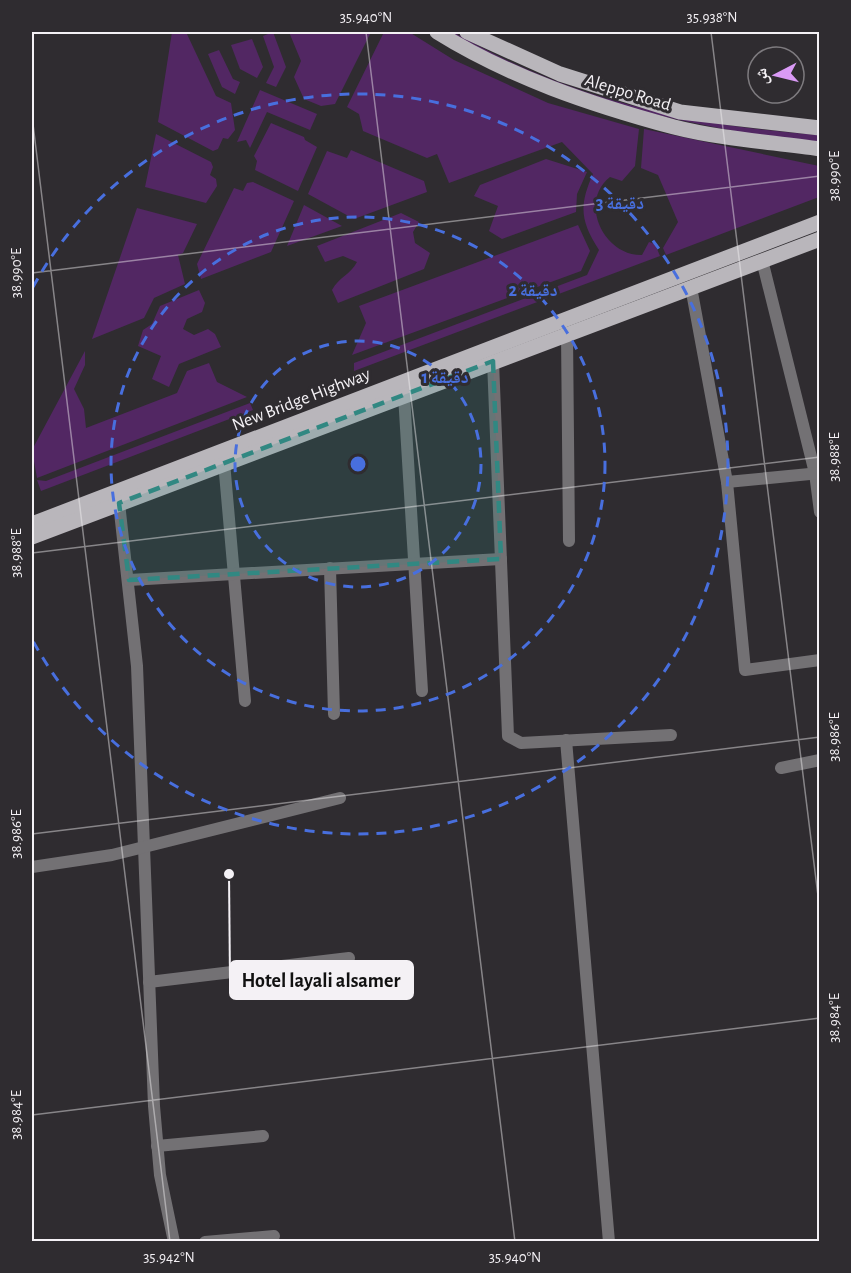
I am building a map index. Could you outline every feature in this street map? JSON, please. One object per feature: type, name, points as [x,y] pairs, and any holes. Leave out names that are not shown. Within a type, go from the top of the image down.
[{"type":"main road","name":"Aleppo Road","points":[[437,32],[471,53],[555,90],[676,128],[819,150]]},
{"type":"main road","name":"Aleppo Road","points":[[467,32],[489,37],[560,74],[680,112],[819,128]]},
{"type":"main road","name":"New Bridge Highway","points":[[32,524],[819,222]]},
{"type":"main road","name":"New Bridge Highway","points":[[32,537],[224,462],[819,239]]},
{"type":"street","points":[[762,260],[817,473],[819,512]]},
{"type":"street","points":[[691,287],[727,482],[745,670],[819,660]]},
{"type":"street","points":[[567,333],[569,541]]},
{"type":"street","points":[[493,361],[508,736],[521,743],[671,735]]},
{"type":"street","points":[[404,395],[422,691]]},
{"type":"street","points":[[224,462],[245,701]]},
{"type":"street","points":[[727,482],[817,473]]},
{"type":"street","points":[[119,503],[129,580],[136,666],[157,1146],[174,1242]]},
{"type":"street","points":[[129,580],[501,559]]},
{"type":"street","points":[[330,568],[334,714]]},
{"type":"street","points":[[567,740],[609,1242]]},
{"type":"street","points":[[781,768],[819,760]]},
{"type":"street","points":[[32,867],[112,855],[340,798]]},
{"type":"street","points":[[149,982],[349,958]]},
{"type":"street","points":[[157,1146],[262,1136]]},
{"type":"street","points":[[205,1242],[274,1236]]},
{"type":"highlighted area","points":[[493,361],[501,559],[129,580],[119,503]]},
{"type":"shaded area","points":[[172,32],[186,32],[216,96],[231,103],[235,130],[228,139],[223,138],[218,149],[213,151],[158,122]]},
{"type":"shaded area","points":[[273,32],[286,67],[276,87],[266,83],[274,67],[263,36]]},
{"type":"shaded area","points":[[289,32],[371,32],[335,104],[321,106],[304,99],[294,77],[301,61]]},
{"type":"shaded area","points":[[384,32],[409,32],[454,60],[548,103],[639,129],[635,166],[622,181],[610,177],[601,188],[596,200],[596,213],[600,226],[616,247],[628,253],[642,255],[649,242],[655,244],[660,256],[354,371],[354,363],[587,275],[599,250],[588,230],[584,213],[585,195],[593,174],[562,142],[449,183],[437,154],[427,158],[363,131],[359,114],[347,107]]},
{"type":"shaded area","points":[[447,32],[453,32],[541,75],[630,105],[722,124],[819,135],[819,146],[674,119],[602,100],[567,89],[521,70]]},
{"type":"shaded area","points":[[252,39],[263,67],[257,78],[240,69],[231,45]]},
{"type":"shaded area","points":[[219,50],[233,79],[240,82],[235,94],[222,87],[208,54]]},
{"type":"shaded area","points":[[260,90],[317,114],[310,130],[267,112],[250,148],[246,140],[237,142]]},
{"type":"shaded area","points":[[271,123],[304,137],[317,147],[298,191],[255,170],[257,161],[254,156]]},
{"type":"shaded area","points":[[644,129],[819,166],[819,197],[666,255],[663,248],[678,222],[658,175],[641,168]]},
{"type":"shaded area","points":[[156,134],[211,162],[213,167],[210,175],[216,179],[217,186],[206,203],[145,187]]},
{"type":"shaded area","points":[[351,150],[424,181],[427,192],[354,219],[308,194],[327,151],[347,158]]},
{"type":"shaded area","points":[[546,159],[587,172],[577,194],[576,212],[502,239],[489,231],[498,206],[474,196],[480,185]]},
{"type":"shaded area","points":[[253,182],[294,201],[271,252],[201,279],[197,264],[234,188],[243,191],[247,183]]},
{"type":"shaded area","points":[[304,205],[342,226],[287,246]]},
{"type":"shaded area","points":[[137,208],[197,224],[183,253],[178,255],[185,284],[154,298],[144,318],[92,339]]},
{"type":"shaded area","points":[[401,213],[419,222],[413,232],[415,243],[430,253],[424,269],[338,303],[332,290],[357,262],[343,256],[325,262],[317,246]]},
{"type":"shaded area","points":[[578,225],[590,251],[581,271],[352,355],[366,323],[359,306]]},
{"type":"shaded area","points":[[199,290],[205,303],[202,312],[187,319],[183,329],[194,335],[208,329],[215,334],[221,347],[179,364],[169,387],[152,379],[161,356],[138,346],[143,330],[152,324],[160,306]]},
{"type":"shaded area","points":[[85,351],[85,365],[74,389],[84,409],[86,428],[177,393],[187,371],[209,363],[217,382],[247,397],[37,478],[32,450]]},
{"type":"shaded area","points":[[250,403],[253,410],[41,491],[37,480],[46,481]]},
{"type":"place","name":"Hotel layali alsamer","points":[[229,874]]}]
